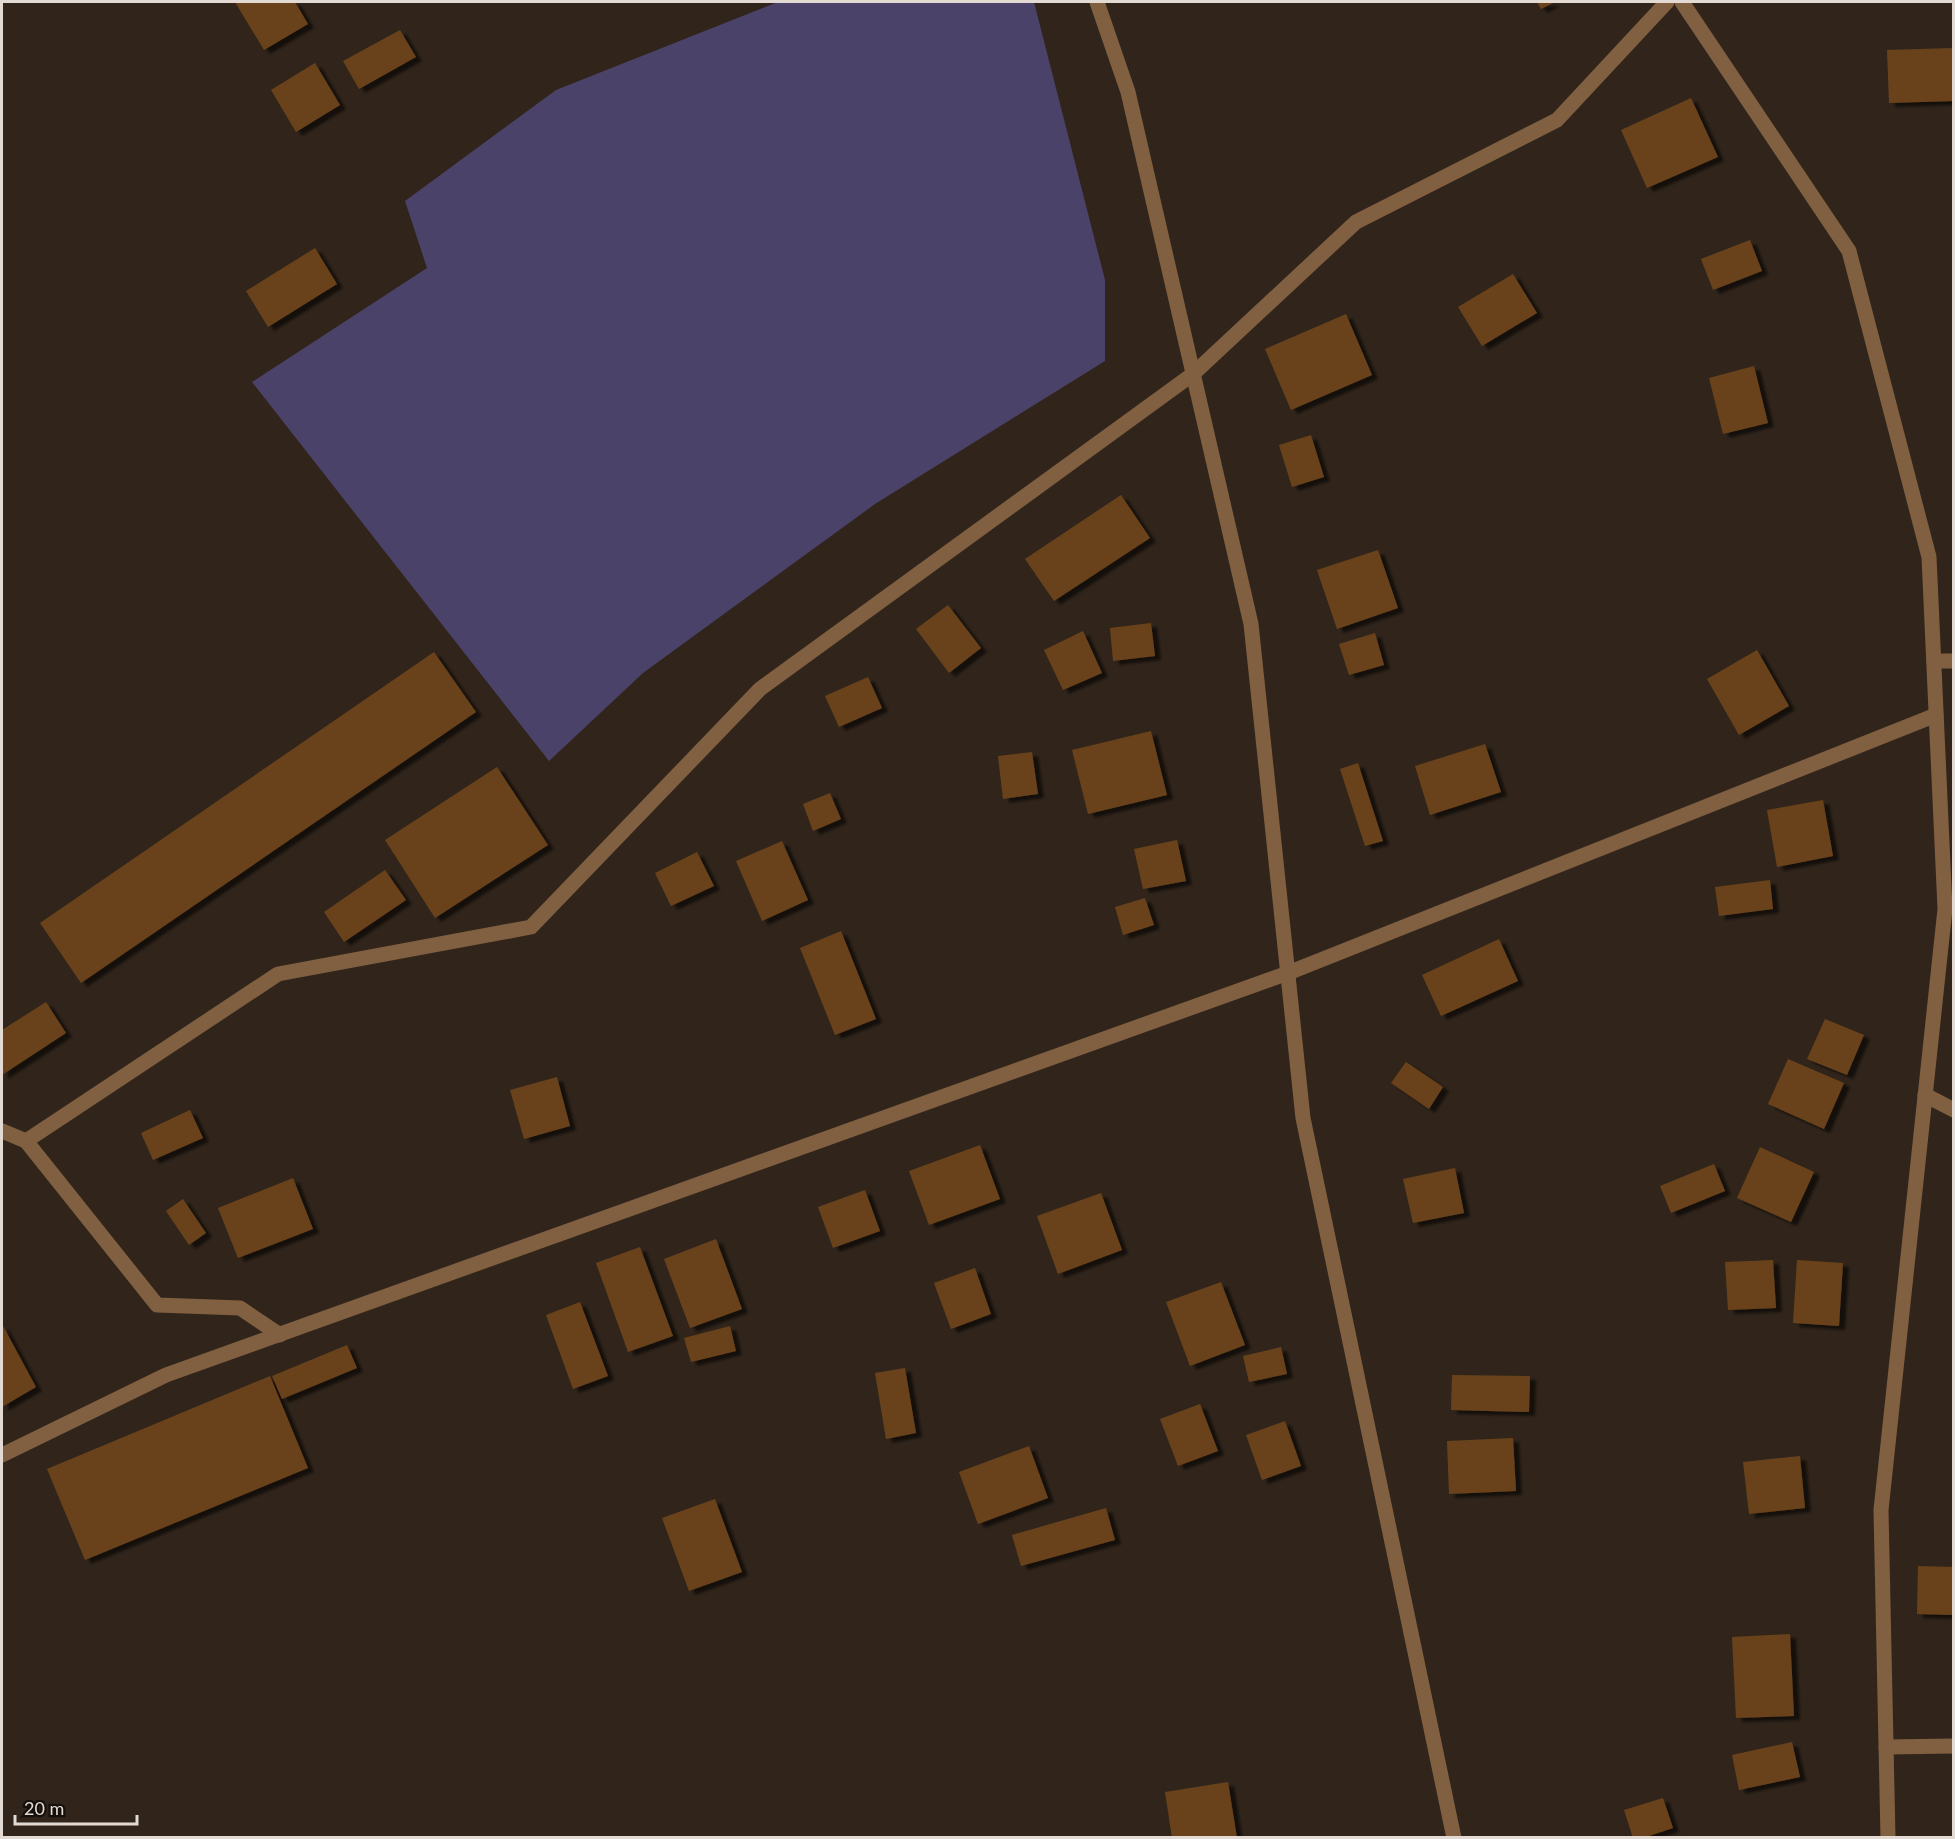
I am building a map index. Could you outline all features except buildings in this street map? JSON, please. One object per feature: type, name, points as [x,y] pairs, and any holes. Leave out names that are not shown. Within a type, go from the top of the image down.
[{"type":"street","points":[[1097,2],[1128,92],[1251,624],[1303,1118],[1454,1838]]},
{"type":"street","points":[[26,1141],[278,974],[531,927],[760,689],[1193,374],[1356,222],[1557,120],[1667,2]]},
{"type":"street","points":[[1682,2],[1849,250],[1929,557],[1945,909],[1881,1509],[1888,1838]]},
{"type":"street","points":[[1934,661],[1953,661]]},
{"type":"street","points":[[2,1455],[166,1375],[1288,973],[1936,715]]},
{"type":"street","points":[[1925,1095],[1953,1110]]},
{"type":"street","points":[[2,1131],[26,1141],[157,1305],[240,1308],[280,1335]]},
{"type":"street","points":[[1886,1747],[1953,1746]]},
{"type":"shaded area","points":[[778,2],[1034,2],[1105,280],[1105,361],[875,504],[643,673],[549,761],[252,382],[427,268],[405,201],[556,90]]}]
